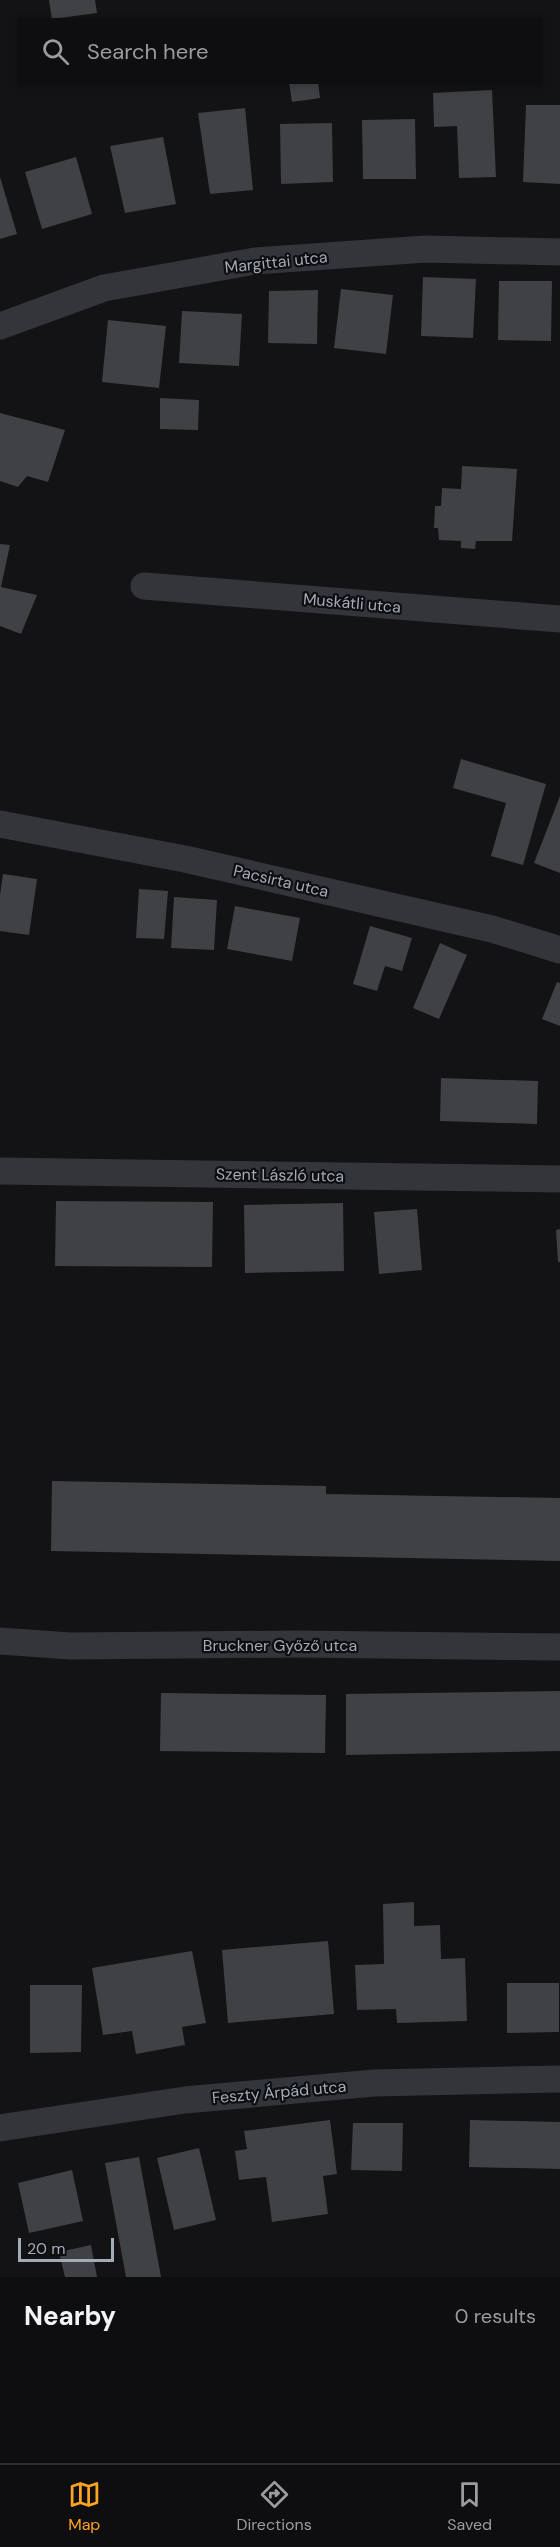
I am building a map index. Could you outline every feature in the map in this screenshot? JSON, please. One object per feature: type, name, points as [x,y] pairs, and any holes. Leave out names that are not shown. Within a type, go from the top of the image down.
[{"type":"street","name":"Margittai utca","points":[[0,326],[104,288],[255,261],[426,249],[560,252]]},
{"type":"street","name":"Muskátli utca","points":[[144,586],[560,619]]},
{"type":"street","name":"Pacsirta utca","points":[[0,824],[208,864],[492,929],[560,950]]},
{"type":"street","name":"Szent László utca","points":[[0,1171],[560,1179]]},
{"type":"street","name":"Bruckner Győző utca","points":[[0,1641],[70,1646],[297,1644],[560,1647]]},
{"type":"street","name":"Feszty Árpád utca","points":[[0,2128],[185,2100],[279,2091],[374,2083],[560,2079]]},
{"type":"building","points":[[49,0],[95,0],[97,13],[52,18]]},
{"type":"building","points":[[289,84],[318,84],[320,98],[292,102]]},
{"type":"building","points":[[492,90],[496,177],[459,178],[457,126],[434,127],[433,93]]},
{"type":"building","points":[[526,105],[560,105],[560,184],[523,182]]},
{"type":"building","points":[[245,108],[253,190],[210,194],[198,113]]},
{"type":"building","points":[[415,119],[416,179],[363,179],[362,120]]},
{"type":"building","points":[[332,123],[333,182],[281,184],[280,124]]},
{"type":"building","points":[[163,137],[176,204],[125,213],[110,146]]},
{"type":"building","points":[[76,157],[92,214],[42,229],[25,172]]},
{"type":"building","points":[[0,177],[17,234],[0,239]]},
{"type":"building","points":[[423,277],[476,279],[473,338],[421,336]]},
{"type":"building","points":[[499,281],[552,281],[551,341],[498,340]]},
{"type":"building","points":[[341,289],[393,295],[386,354],[334,348]]},
{"type":"building","points":[[318,290],[317,344],[268,343],[269,291]]},
{"type":"building","points":[[182,311],[242,314],[239,366],[179,363]]},
{"type":"building","points":[[108,320],[166,326],[159,388],[102,382]]},
{"type":"building","points":[[160,398],[199,400],[198,430],[160,429]]},
{"type":"building","points":[[0,413],[65,430],[48,482],[27,476],[18,487],[0,481]]},
{"type":"building","points":[[462,466],[517,469],[512,541],[476,541],[475,549],[461,548],[461,541],[439,540],[438,528],[434,528],[435,506],[441,506],[442,488],[461,489]]},
{"type":"building","points":[[0,544],[10,545],[1,587],[37,595],[21,634],[0,626]]},
{"type":"building","points":[[461,759],[546,784],[523,865],[491,856],[506,803],[453,788]]},
{"type":"building","points":[[560,796],[560,873],[534,863]]},
{"type":"building","points":[[3,874],[37,879],[29,935],[0,931],[0,895]]},
{"type":"building","points":[[139,889],[168,891],[164,939],[136,938]]},
{"type":"building","points":[[174,897],[217,900],[214,950],[171,948]]},
{"type":"building","points":[[235,906],[300,918],[292,961],[227,949]]},
{"type":"building","points":[[370,926],[412,938],[402,971],[385,966],[377,991],[353,984]]},
{"type":"building","points":[[440,943],[467,955],[439,1019],[413,1008]]},
{"type":"building","points":[[557,982],[560,983],[560,1026],[542,1019]]},
{"type":"building","points":[[441,1078],[538,1081],[537,1124],[440,1121]]},
{"type":"building","points":[[56,1201],[213,1202],[212,1267],[55,1266]]},
{"type":"building","points":[[343,1203],[344,1271],[245,1273],[244,1205]]},
{"type":"building","points":[[417,1209],[422,1270],[379,1274],[374,1212]]},
{"type":"building","points":[[560,1229],[560,1262],[558,1262],[556,1230]]},
{"type":"building","points":[[52,1481],[326,1486],[326,1494],[560,1498],[560,1561],[51,1551]]},
{"type":"building","points":[[560,1691],[560,1751],[346,1755],[346,1694]]},
{"type":"building","points":[[161,1693],[326,1695],[325,1753],[160,1751]]},
{"type":"building","points":[[414,1902],[414,1926],[440,1925],[441,1959],[465,1958],[467,2021],[397,2023],[396,2009],[357,2010],[355,1965],[384,1964],[383,1904]]},
{"type":"building","points":[[328,1941],[334,2014],[228,2023],[222,1950]]},
{"type":"building","points":[[192,1951],[206,2023],[182,2027],[185,2045],[136,2054],[132,2031],[103,2035],[92,1968]]},
{"type":"building","points":[[507,1983],[559,1983],[559,2032],[507,2033]]},
{"type":"building","points":[[30,1985],[82,1985],[81,2052],[30,2053]]},
{"type":"building","points":[[330,2120],[337,2174],[323,2176],[328,2214],[272,2222],[266,2177],[239,2180],[235,2151],[247,2149],[244,2131]]},
{"type":"building","points":[[470,2120],[560,2122],[560,2169],[469,2167]]},
{"type":"building","points":[[353,2123],[403,2123],[402,2171],[351,2170]]},
{"type":"building","points":[[199,2148],[216,2220],[174,2230],[157,2158]]},
{"type":"building","points":[[139,2157],[161,2277],[126,2277],[105,2163]]},
{"type":"building","points":[[72,2170],[83,2221],[29,2233],[18,2183]]},
{"type":"building","points":[[91,2245],[97,2277],[65,2277],[59,2252]]}]
